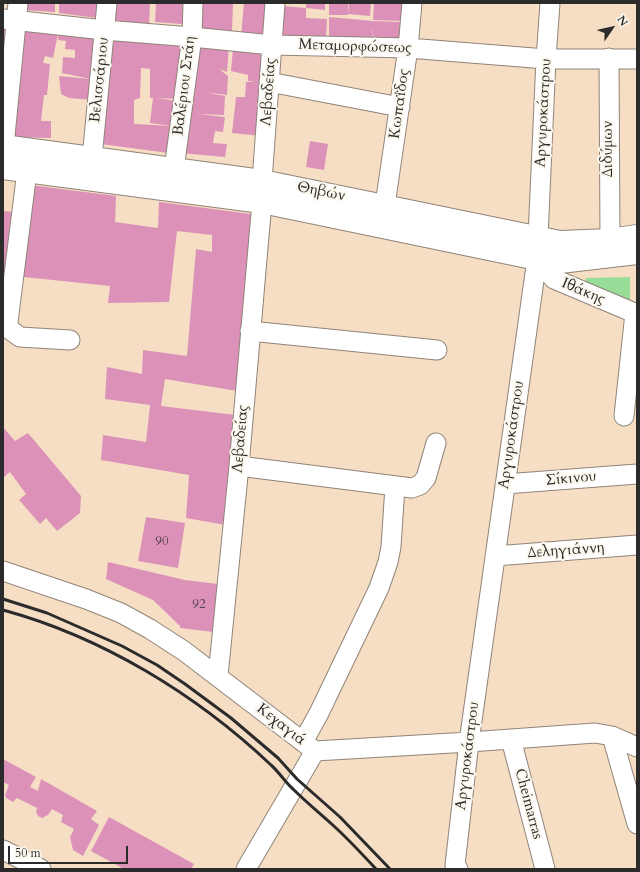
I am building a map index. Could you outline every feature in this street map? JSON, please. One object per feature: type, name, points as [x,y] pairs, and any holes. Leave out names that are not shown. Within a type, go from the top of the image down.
[{"type":"main road","name":"Θηβών","points":[[4,146],[174,169],[262,191],[538,249],[560,242],[610,240],[637,236]]},
{"type":"main road","name":"Θηβών","points":[[3,168],[262,191],[385,205],[538,249],[560,262],[637,253]]},
{"type":"street","name":"Βελισσάριου","points":[[92,158],[107,3]]},
{"type":"street","name":"Βαλέριου Στάη","points":[[174,169],[192,37],[193,3]]},
{"type":"street","name":"Λεβαδείας","points":[[218,676],[239,466],[262,191],[275,3]]},
{"type":"street","name":"Κωπαΐδος","points":[[385,205],[408,48],[412,3]]},
{"type":"street","name":"Αργυροκάστρου","points":[[457,867],[469,742],[538,249],[546,59],[550,3]]},
{"type":"street","name":"Μεταμορφώσεως","points":[[13,14],[104,30],[272,45],[408,48],[546,59],[637,59]]},
{"type":"street","points":[[4,146],[13,14]]},
{"type":"street","name":"Διδύμων","points":[[609,58],[610,240]]},
{"type":"street","points":[[269,82],[400,107]]},
{"type":"street","points":[[27,171],[8,322],[9,329],[20,337],[70,340]]},
{"type":"street","name":"Ιθάκης","points":[[538,249],[554,279],[636,313]]},
{"type":"street","points":[[624,416],[636,313]]},
{"type":"street","points":[[250,331],[437,350]]},
{"type":"street","points":[[239,466],[412,488],[417,487],[426,478],[436,443]]},
{"type":"street","name":"Σίκινου","points":[[505,484],[637,474]]},
{"type":"street","points":[[246,869],[309,746],[319,713],[381,581],[388,562],[391,547],[395,486]]},
{"type":"street","name":"Δεληγιάννη","points":[[495,556],[637,545]]},
{"type":"street","name":"Κεχαγιά","points":[[3,571],[86,599],[120,613],[150,629],[184,650],[309,746],[469,742],[595,733],[612,736],[637,747]]},
{"type":"street","points":[[612,736],[637,824]]},
{"type":"street","name":"Cheimarras","points":[[511,739],[545,869]]},
{"type":"street","points":[[3,850],[36,868]]},
{"type":"green space","points":[[630,277],[630,300],[585,283],[586,278]]},
{"type":"building","points":[[22,3],[55,3],[55,12],[22,10]]},
{"type":"building","points":[[59,3],[98,3],[97,18],[59,13]]},
{"type":"building","points":[[109,3],[150,3],[149,25],[108,19]]},
{"type":"building","points":[[156,3],[183,3],[182,24],[155,22]]},
{"type":"building","points":[[195,3],[233,3],[232,31],[194,32]]},
{"type":"building","points":[[244,3],[268,3],[266,40],[241,37]]},
{"type":"building","points":[[306,3],[325,3],[325,10],[306,8]]},
{"type":"building","points":[[329,3],[348,3],[348,15],[329,15]]},
{"type":"building","points":[[349,3],[371,3],[370,16],[348,14]]},
{"type":"building","points":[[374,3],[403,3],[403,21],[373,20]]},
{"type":"building","points":[[283,6],[306,8],[306,18],[327,19],[326,40],[280,37]]},
{"type":"building","points":[[329,17],[400,22],[399,44],[373,43],[373,26],[372,43],[329,40]]},
{"type":"building","points":[[20,20],[94,32],[94,100],[69,98],[61,94],[59,76],[91,79],[62,73],[63,57],[75,58],[75,50],[65,49],[66,41],[58,40],[59,29],[53,58],[45,56],[43,63],[50,64],[47,95],[44,95],[41,121],[51,121],[51,138],[9,137]]},
{"type":"building","points":[[3,23],[11,24],[3,71]]},
{"type":"building","points":[[110,34],[185,40],[179,99],[156,98],[178,101],[176,154],[101,144]],"holes":[[[141,68],[150,69],[150,98],[153,98],[150,123],[172,126],[134,124],[134,100],[140,98]]]},
{"type":"building","points":[[195,41],[229,45],[227,72],[219,69],[228,76],[227,95],[204,92],[225,96],[224,115],[197,114],[225,117],[223,132],[215,131],[213,143],[227,144],[225,157],[181,153]]},
{"type":"building","points":[[233,49],[270,54],[262,136],[232,133],[236,97],[245,97],[246,82],[256,82],[248,81],[248,75],[231,71]]},
{"type":"building","points":[[310,141],[328,144],[324,170],[306,167]]},
{"type":"building","points":[[30,185],[116,196],[115,222],[158,228],[159,202],[251,214],[237,391],[165,379],[161,406],[235,415],[226,525],[186,518],[189,475],[101,460],[103,435],[146,442],[150,405],[105,399],[107,367],[142,374],[143,350],[187,356],[196,249],[212,252],[212,235],[177,231],[169,302],[108,303],[110,286],[24,277],[25,221]]},
{"type":"building","points":[[3,211],[16,212],[3,332]]},
{"type":"building","points":[[3,427],[15,441],[28,433],[81,496],[80,513],[57,531],[46,518],[40,524],[19,500],[26,494],[10,472],[3,478]]},
{"type":"building","points":[[146,517],[185,523],[178,568],[138,561]]},
{"type":"building","points":[[108,562],[185,580],[218,584],[213,632],[180,628],[180,626],[153,600],[106,579]]},
{"type":"building","points":[[3,759],[36,777],[30,787],[38,791],[41,779],[97,811],[91,819],[99,825],[83,856],[73,850],[70,837],[74,829],[61,822],[63,815],[52,809],[48,815],[42,818],[38,816],[36,812],[37,808],[17,798],[13,802],[6,798],[5,795],[9,785],[3,782]]},
{"type":"building","points":[[109,817],[194,864],[191,869],[124,869],[91,851]]},
{"type":"railway","points":[[3,599],[47,613],[122,646],[157,665],[185,684],[231,718],[278,758],[297,779],[340,817],[390,869]]},
{"type":"railway","points":[[3,610],[40,622],[112,652],[179,692],[242,739],[271,765],[290,786],[341,833],[376,869]]}]
